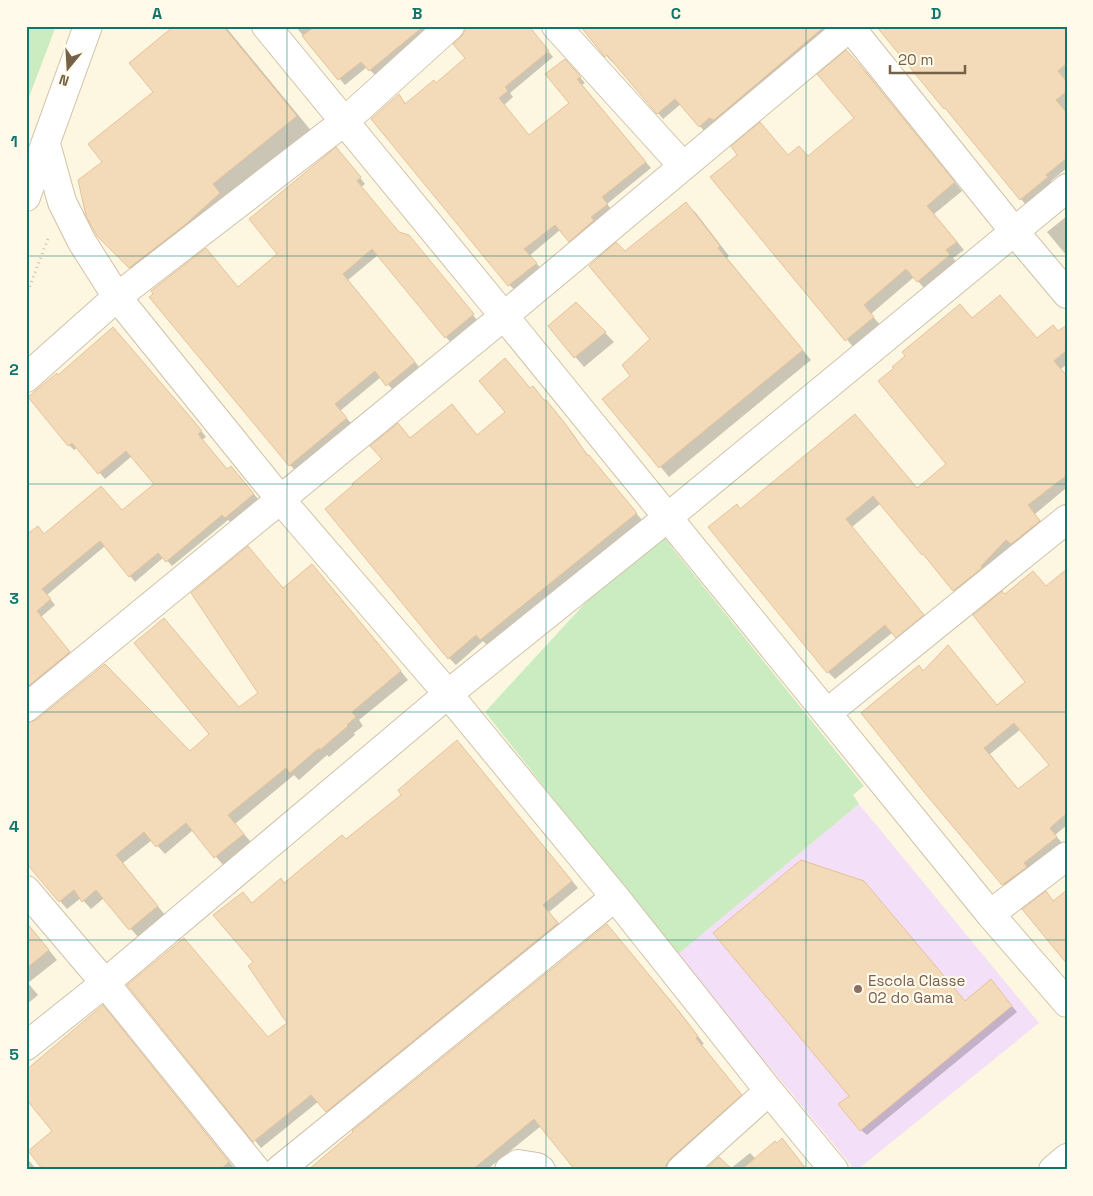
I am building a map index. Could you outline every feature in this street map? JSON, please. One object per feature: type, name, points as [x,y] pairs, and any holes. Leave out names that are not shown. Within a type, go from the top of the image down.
[{"type":"street","points":[[26,197],[88,26]]},
{"type":"street","points":[[266,26],[990,914],[1067,1003]]},
{"type":"street","points":[[26,378],[117,297],[345,121],[450,26]]},
{"type":"street","points":[[556,26],[683,166]]},
{"type":"street","points":[[26,708],[504,316],[851,26],[1014,231],[1067,294]]},
{"type":"street","points":[[46,144],[62,202],[82,242],[117,297],[280,499],[448,694],[615,897],[834,1170]]},
{"type":"street","points":[[26,1046],[106,983],[448,694],[667,518],[1067,188]]},
{"type":"street","points":[[827,713],[1067,520]]},
{"type":"street","points":[[990,914],[1067,856]]},
{"type":"street","points":[[26,890],[106,983],[256,1170]]},
{"type":"street","points":[[279,1170],[615,897]]},
{"type":"street","points":[[681,1170],[769,1091]]},
{"type":"street","points":[[1053,1170],[1067,1158]]},
{"type":"street","points":[[509,1170],[518,1164],[537,1167],[541,1170]]},
{"type":"path","points":[[26,296],[62,202]]},
{"type":"shaded area","name":"Escola Classe 02 do Gama","points":[[859,804],[1039,1023],[855,1170],[677,955]]},
{"type":"green space","points":[[26,26],[56,26],[26,105]]},
{"type":"green space","points":[[656,526],[864,786],[853,795],[859,804],[677,955],[485,712]]},
{"type":"building","points":[[174,26],[223,26],[297,116],[213,184],[220,193],[186,224],[129,268],[97,236],[86,216],[78,180],[102,162],[88,144],[153,92],[129,63]]},
{"type":"building","points":[[315,26],[424,26],[369,71],[361,62],[338,80],[302,36]]},
{"type":"building","points":[[465,26],[529,26],[549,51],[505,87],[508,91],[499,98],[529,135],[569,103],[545,74],[565,59],[581,77],[577,79],[646,162],[602,197],[608,204],[591,217],[594,220],[569,242],[555,225],[524,249],[537,263],[508,286],[371,119],[399,94],[405,104],[434,80],[436,83],[465,58],[453,44],[465,31]]},
{"type":"building","points":[[580,26],[825,26],[714,120],[709,118],[699,127],[675,99],[657,114],[607,55],[605,57]]},
{"type":"building","points":[[876,26],[1067,26],[1067,63],[1058,71],[1067,82],[1067,91],[1056,100],[1067,113],[1067,158],[1046,175],[1048,177],[1020,200]]},
{"type":"building","points":[[846,50],[955,182],[927,206],[957,242],[946,250],[950,255],[917,282],[906,269],[864,305],[874,317],[845,341],[710,177],[737,155],[731,146],[760,122],[788,155],[799,146],[808,156],[854,118],[817,74]]},
{"type":"building","points":[[336,147],[361,177],[357,181],[399,232],[409,235],[474,314],[445,338],[372,249],[343,274],[415,362],[386,386],[375,371],[335,404],[347,418],[289,466],[149,297],[153,294],[151,291],[206,248],[238,287],[277,254],[249,219]]},
{"type":"building","points":[[686,202],[720,246],[718,248],[803,350],[659,468],[602,399],[630,376],[622,365],[650,339],[589,266],[616,242],[625,251]]},
{"type":"building","points":[[1000,295],[1037,338],[1053,325],[1058,331],[1067,325],[1067,350],[1054,361],[1067,376],[1067,475],[1028,505],[1040,521],[1011,544],[1006,540],[981,566],[982,568],[953,591],[873,496],[846,519],[924,615],[896,638],[885,625],[827,673],[708,527],[737,504],[740,509],[855,414],[917,488],[946,464],[878,381],[905,356],[902,352],[960,304],[972,318]]},
{"type":"building","points":[[576,302],[606,332],[574,358],[548,326]]},
{"type":"building","points":[[113,327],[202,431],[198,434],[227,469],[231,466],[254,494],[225,518],[222,515],[166,562],[158,553],[129,577],[100,541],[42,589],[51,599],[37,611],[70,652],[26,688],[26,535],[38,526],[44,534],[101,486],[122,510],[154,484],[126,451],[98,474],[72,443],[68,446],[28,397],[57,373],[58,375]]},
{"type":"building","points":[[505,358],[530,388],[533,386],[546,400],[588,456],[637,513],[480,640],[476,635],[448,659],[325,509],[382,459],[370,446],[398,423],[410,438],[452,404],[477,435],[505,412],[479,381]]},
{"type":"building","points":[[248,546],[283,588],[312,564],[401,671],[352,712],[356,717],[320,750],[319,748],[290,773],[286,768],[228,815],[244,834],[214,858],[186,823],[156,847],[144,832],[116,855],[158,906],[129,930],[96,890],[82,902],[74,890],[59,902],[26,863],[26,723],[36,720],[105,664],[190,751],[209,734],[134,643],[164,618],[239,707],[258,693],[191,593]]},
{"type":"building","points":[[1067,569],[1067,813],[1050,828],[1057,837],[1024,863],[1027,867],[1002,885],[861,713],[919,665],[923,671],[948,645],[997,705],[1025,682],[973,615],[1002,591],[1005,594],[1033,571],[1046,586]],"holes":[[[1014,723],[1049,765],[1018,789],[984,748]]]},
{"type":"building","points":[[457,740],[572,881],[543,905],[558,923],[326,1112],[311,1095],[253,1142],[127,985],[184,938],[268,1037],[287,1023],[248,966],[253,962],[213,915],[243,892],[252,903],[281,878],[284,883],[342,835],[346,839],[401,795],[398,790]]},
{"type":"building","points":[[801,860],[864,881],[965,1001],[991,979],[1012,1006],[860,1131],[838,1104],[849,1096],[713,933]]},
{"type":"building","points":[[1067,890],[1067,964],[1022,909],[1046,891],[1053,901]]},
{"type":"building","points":[[26,922],[49,950],[26,969]]},
{"type":"building","points":[[607,924],[673,1004],[698,1036],[696,1038],[742,1095],[671,1158],[666,1165],[666,1170],[575,1170],[534,1119],[472,1170],[308,1170],[352,1131]]},
{"type":"building","points":[[103,1005],[229,1162],[220,1170],[43,1170],[28,1151],[52,1131],[26,1099],[26,1070]]},
{"type":"building","points":[[782,1138],[807,1170],[741,1170],[775,1141],[777,1143]]},
{"type":"building","points":[[719,1157],[733,1170],[705,1170]]},
{"type":"place","name":"Escola Classe 02 do Gama","points":[[858,989]]}]
